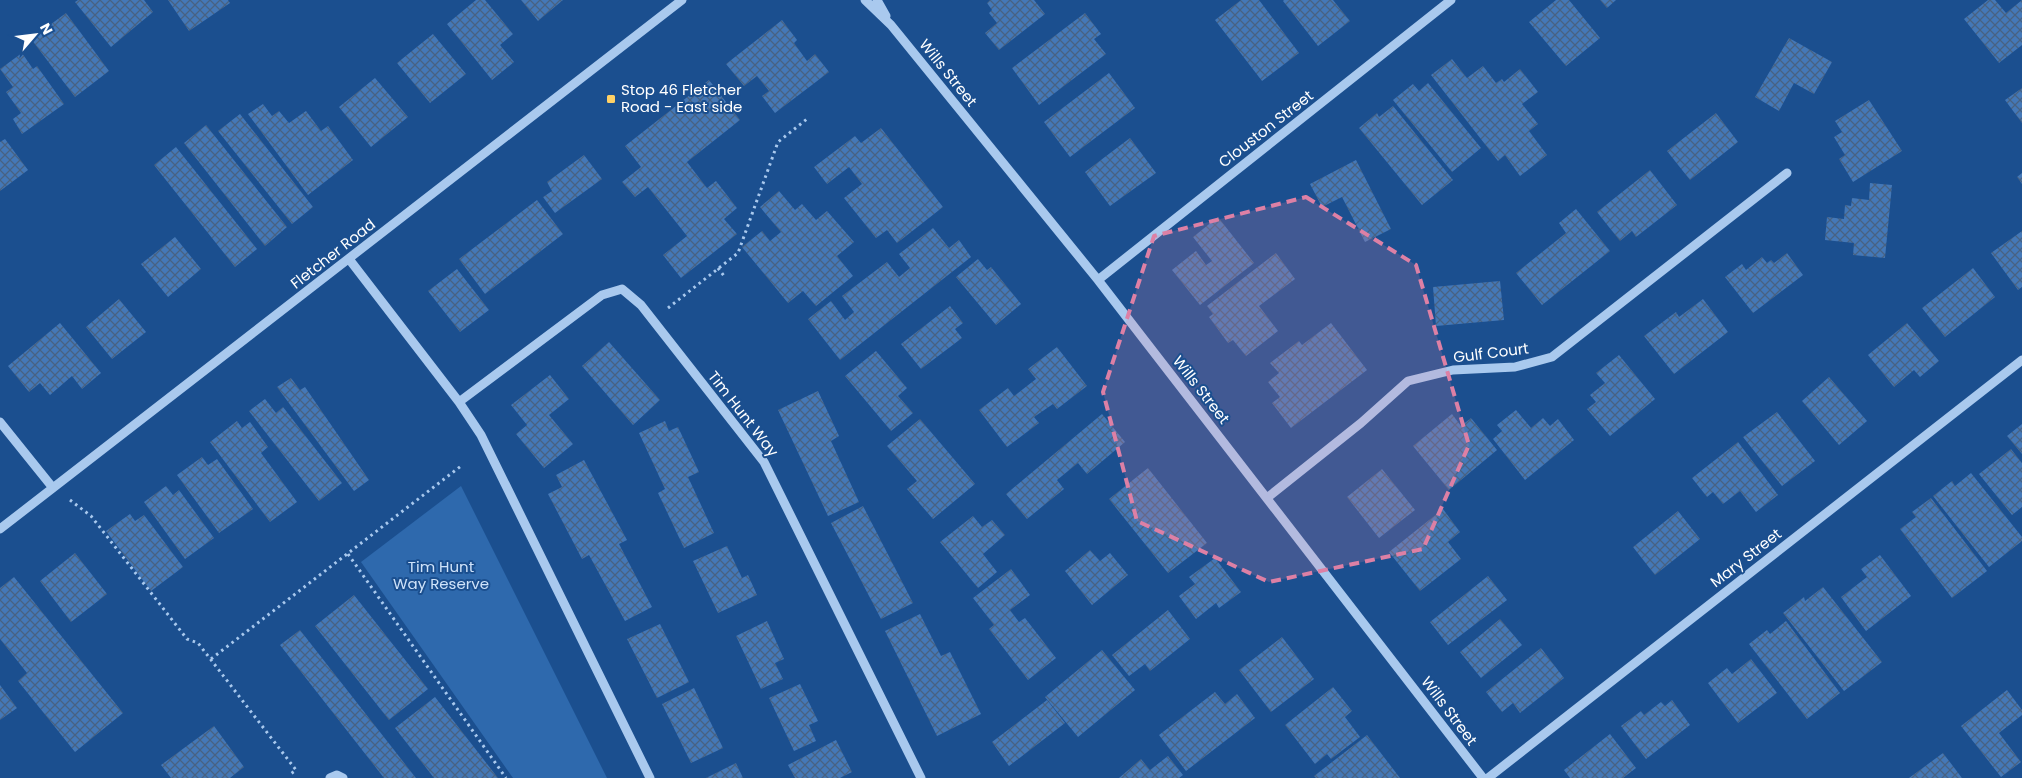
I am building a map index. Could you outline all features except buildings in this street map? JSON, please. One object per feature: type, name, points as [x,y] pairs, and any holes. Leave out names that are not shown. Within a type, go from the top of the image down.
[{"type":"street","name":"Fletcher Road","points":[[0,530],[682,0]]},
{"type":"street","name":"Wills Street","points":[[865,0],[891,25],[1098,280],[1483,778]]},
{"type":"street","name":"Wills Street","points":[[877,0],[891,25]]},
{"type":"street","name":"Clouston Street","points":[[1098,280],[1451,0]]},
{"type":"street","name":"Gulf Court","points":[[1267,498],[1361,423],[1408,381],[1453,370],[1515,367],[1552,357],[1787,173]]},
{"type":"street","points":[[349,259],[459,402],[481,435],[650,778]]},
{"type":"street","name":"Tim Hunt Way","points":[[459,402],[602,295],[622,289],[641,305],[764,462],[921,778]]},
{"type":"street","name":"Mary Street","points":[[1488,778],[2022,360]]},
{"type":"street","points":[[0,422],[53,488]]},
{"type":"path","points":[[652,320],[738,252],[778,142],[807,119]]},
{"type":"path","points":[[718,268],[724,276]]},
{"type":"path","points":[[211,659],[461,466]]},
{"type":"path","points":[[53,488],[91,516],[187,639],[198,643],[296,770],[289,775]]},
{"type":"path","points":[[348,554],[506,778]]},
{"type":"highlighted area","points":[[1306,197],[1416,265],[1469,445],[1423,549],[1269,582],[1137,521],[1103,392],[1154,236]]},
{"type":"green space","name":"Tim Hunt Way Reserve","points":[[461,486],[607,778],[513,778],[361,562]]},
{"type":"place","name":"Stop 46 Fletcher Road - East side","points":[[611,99]]}]
